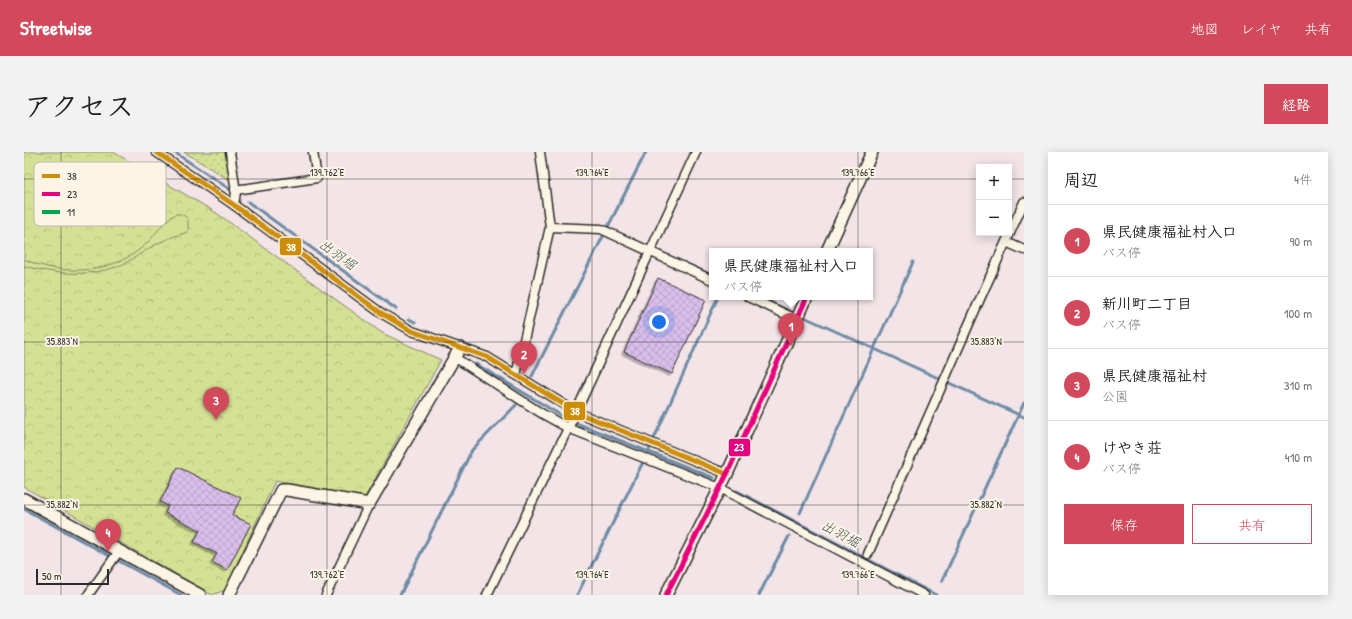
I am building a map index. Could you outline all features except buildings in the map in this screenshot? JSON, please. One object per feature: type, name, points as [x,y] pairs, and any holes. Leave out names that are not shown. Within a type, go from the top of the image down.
[{"type":"street","points":[[156,152],[234,205],[381,313],[412,331],[457,352],[541,413],[568,428],[720,488],[924,595]]},
{"type":"street","points":[[230,152],[235,190],[234,205]]},
{"type":"street","points":[[235,190],[317,178],[313,152]]},
{"type":"street","points":[[516,375],[550,227],[540,152]]},
{"type":"street","points":[[487,595],[576,412],[696,152]]},
{"type":"street","points":[[828,248],[872,152]]},
{"type":"street","points":[[868,554],[1024,202]]},
{"type":"street","points":[[550,227],[601,229],[709,279]]},
{"type":"street","points":[[1006,242],[1024,250]]},
{"type":"street","points":[[754,300],[796,320]]},
{"type":"street","points":[[666,595],[727,474],[806,300]]},
{"type":"street","points":[[457,352],[487,357],[576,412],[727,474]]},
{"type":"street","points":[[326,595],[369,504],[457,352]]},
{"type":"street","points":[[229,595],[281,490],[369,504]]},
{"type":"street","points":[[24,499],[200,595]]},
{"type":"street","points":[[88,595],[119,551]]},
{"type":"green space","points":[[24,152],[113,152],[130,162],[34,162],[34,226],[166,226],[166,183],[215,212],[382,333],[441,360],[365,497],[275,481],[225,590],[212,595],[24,487]]},
{"type":"green space","points":[[184,152],[227,152],[231,181]]},
{"type":"green space","points":[[176,214],[182,214],[188,219],[188,232],[162,241],[116,267],[93,272],[70,273],[47,271],[24,266],[24,259],[39,265],[71,270],[88,270],[119,262],[146,244],[161,226],[166,226],[166,221]]},
{"type":"waterway","name":"出羽堀","points":[[174,152],[231,190]]},
{"type":"waterway","points":[[532,376],[646,152]]},
{"type":"waterway","name":"出羽堀","points":[[248,202],[396,309]]},
{"type":"waterway","points":[[800,513],[913,262]]},
{"type":"waterway","points":[[685,263],[709,274]]},
{"type":"waterway","points":[[577,595],[648,452],[717,300]]},
{"type":"waterway","points":[[766,300],[797,314]]},
{"type":"waterway","points":[[802,316],[1024,417]]},
{"type":"waterway","name":"出羽堀","points":[[409,319],[415,322]]},
{"type":"waterway","name":"出羽堀","points":[[476,364],[567,419]]},
{"type":"waterway","points":[[942,581],[1024,403]]},
{"type":"waterway","points":[[400,595],[472,450],[516,405]]},
{"type":"waterway","name":"出羽堀","points":[[576,423],[714,478]]},
{"type":"waterway","name":"出羽堀","points":[[737,491],[936,595]]},
{"type":"waterway","points":[[24,509],[181,595]]},
{"type":"waterway","points":[[759,595],[789,536]]},
{"type":"transit line","name":"38","points":[[156,152],[234,205],[381,313],[412,331],[487,357],[576,412],[727,474]]},
{"type":"transit line","name":"23","points":[[666,595],[727,474],[806,300]]},
{"type":"place","name":"県民健康福祉村入口","points":[[791,346]]},
{"type":"place","name":"新川町二丁目","points":[[524,374]]},
{"type":"place","name":"県民健康福祉村","points":[[216,420]]},
{"type":"place","name":"けやき荘","points":[[108,552]]}]
